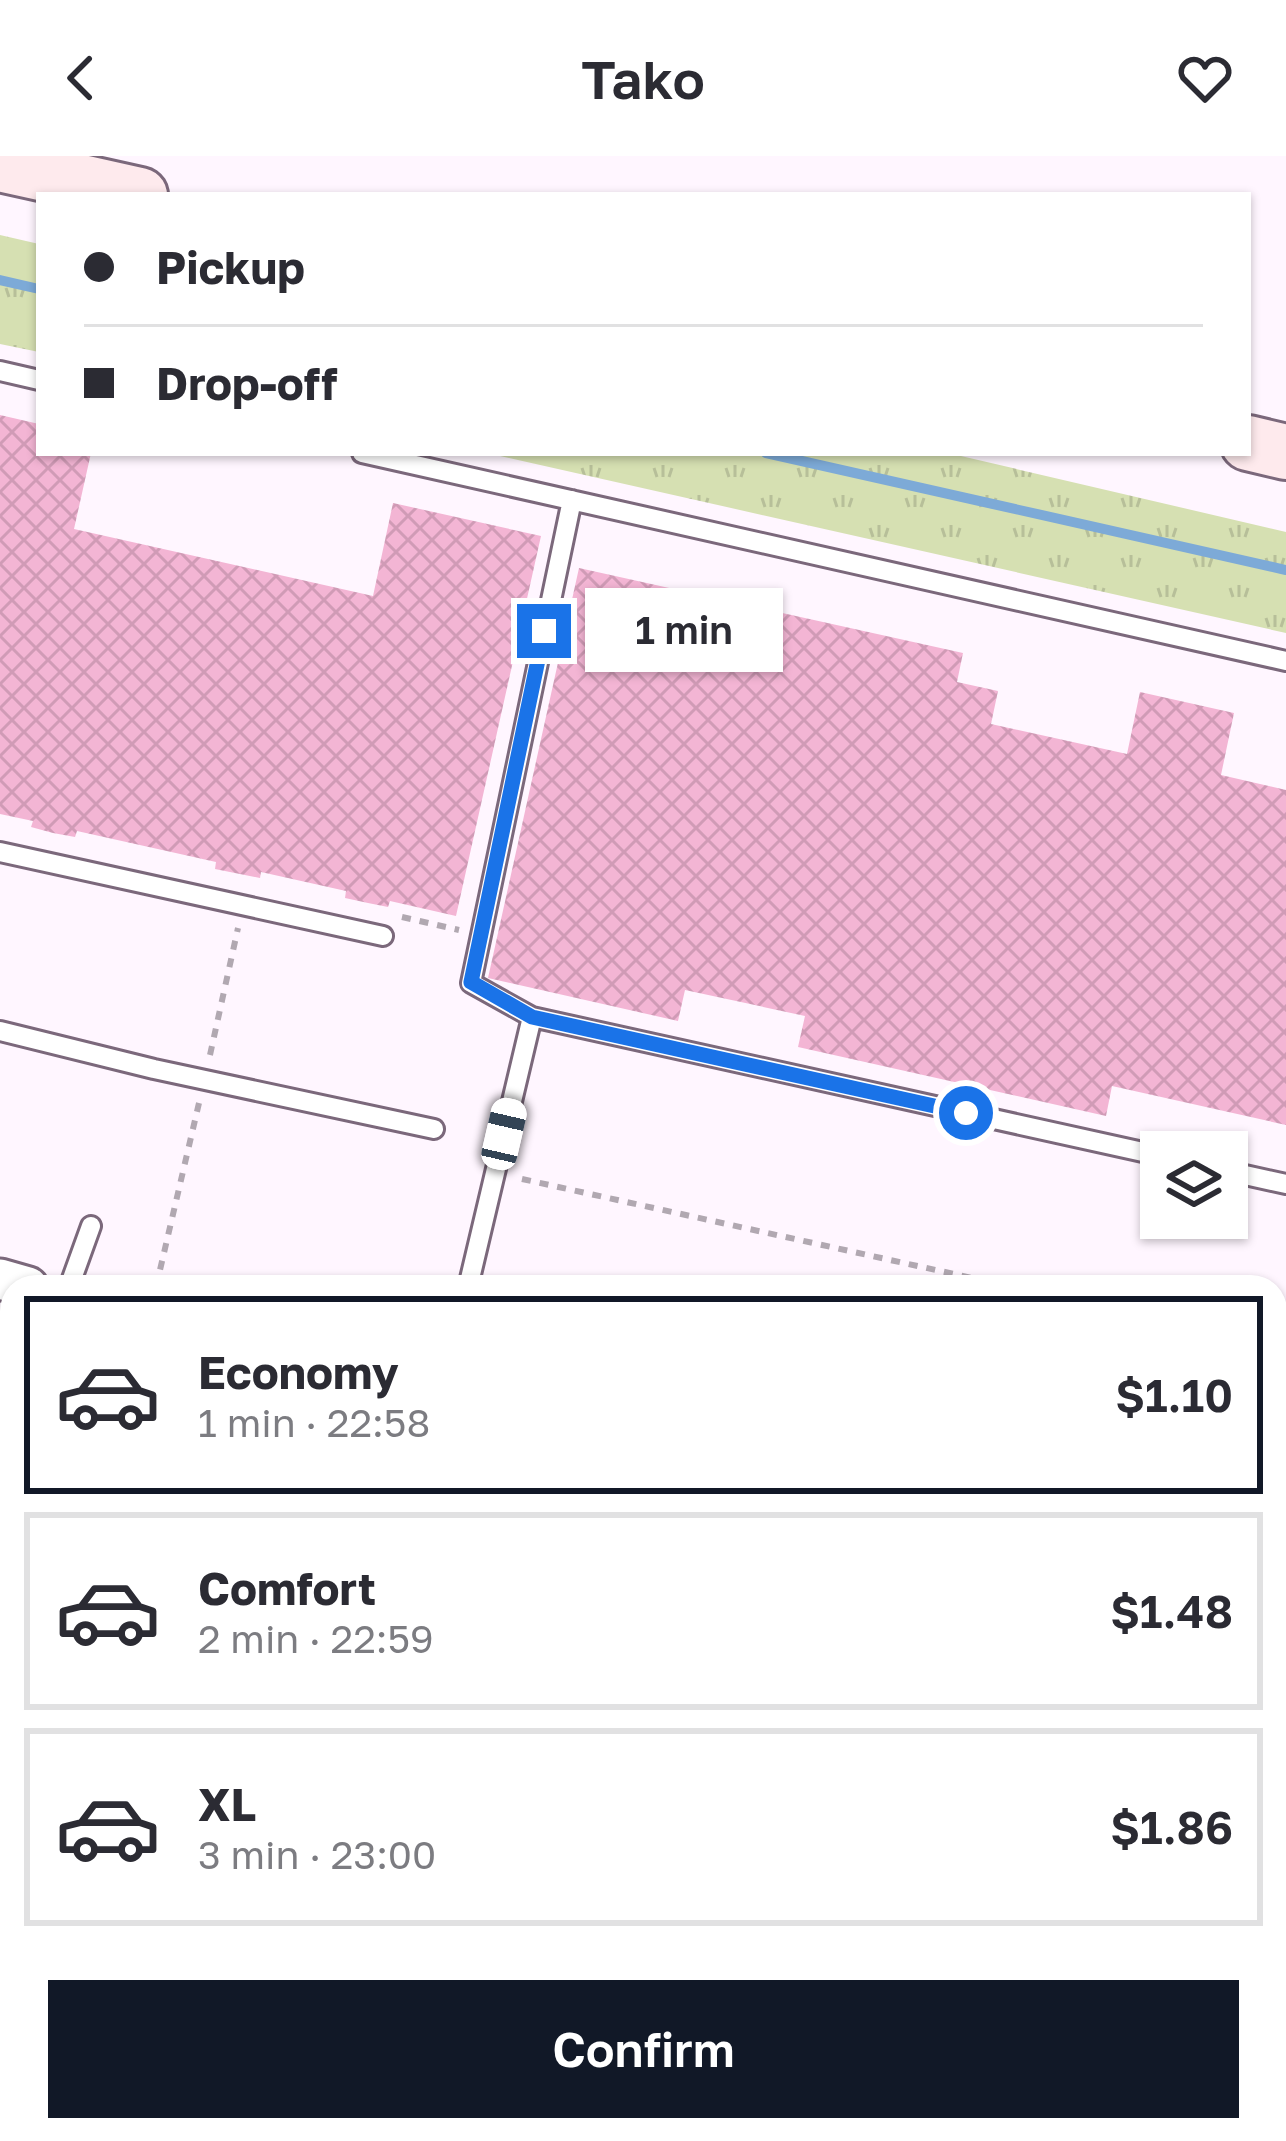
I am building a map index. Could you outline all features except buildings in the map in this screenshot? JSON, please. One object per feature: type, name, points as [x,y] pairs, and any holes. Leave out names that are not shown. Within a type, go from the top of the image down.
[{"type":"main road","points":[[0,164],[126,192]]},
{"type":"main road","points":[[1251,444],[1286,452]]},
{"type":"lane","points":[[0,371],[36,379]]},
{"type":"lane","points":[[375,456],[1286,661]]},
{"type":"lane","points":[[572,500],[471,982],[532,1017],[1140,1151]]},
{"type":"lane","points":[[0,852],[383,936]]},
{"type":"lane","points":[[471,1275],[532,1017]]},
{"type":"lane","points":[[0,1031],[434,1129]]},
{"type":"lane","points":[[1248,1176],[1286,1184]]},
{"type":"lane","points":[[73,1275],[91,1226]]},
{"type":"path","points":[[495,1173],[958,1275]]},
{"type":"path","points":[[159,1275],[167,1245]]},
{"type":"green space","points":[[0,235],[36,243],[36,351],[0,344]]},
{"type":"green space","points":[[500,456],[961,456],[1286,532],[1286,633]]},
{"type":"waterway","points":[[0,280],[36,288]]},
{"type":"waterway","points":[[779,456],[1286,570]]},
{"type":"route","points":[[544,631],[471,982],[532,1017],[966,1113]]}]
